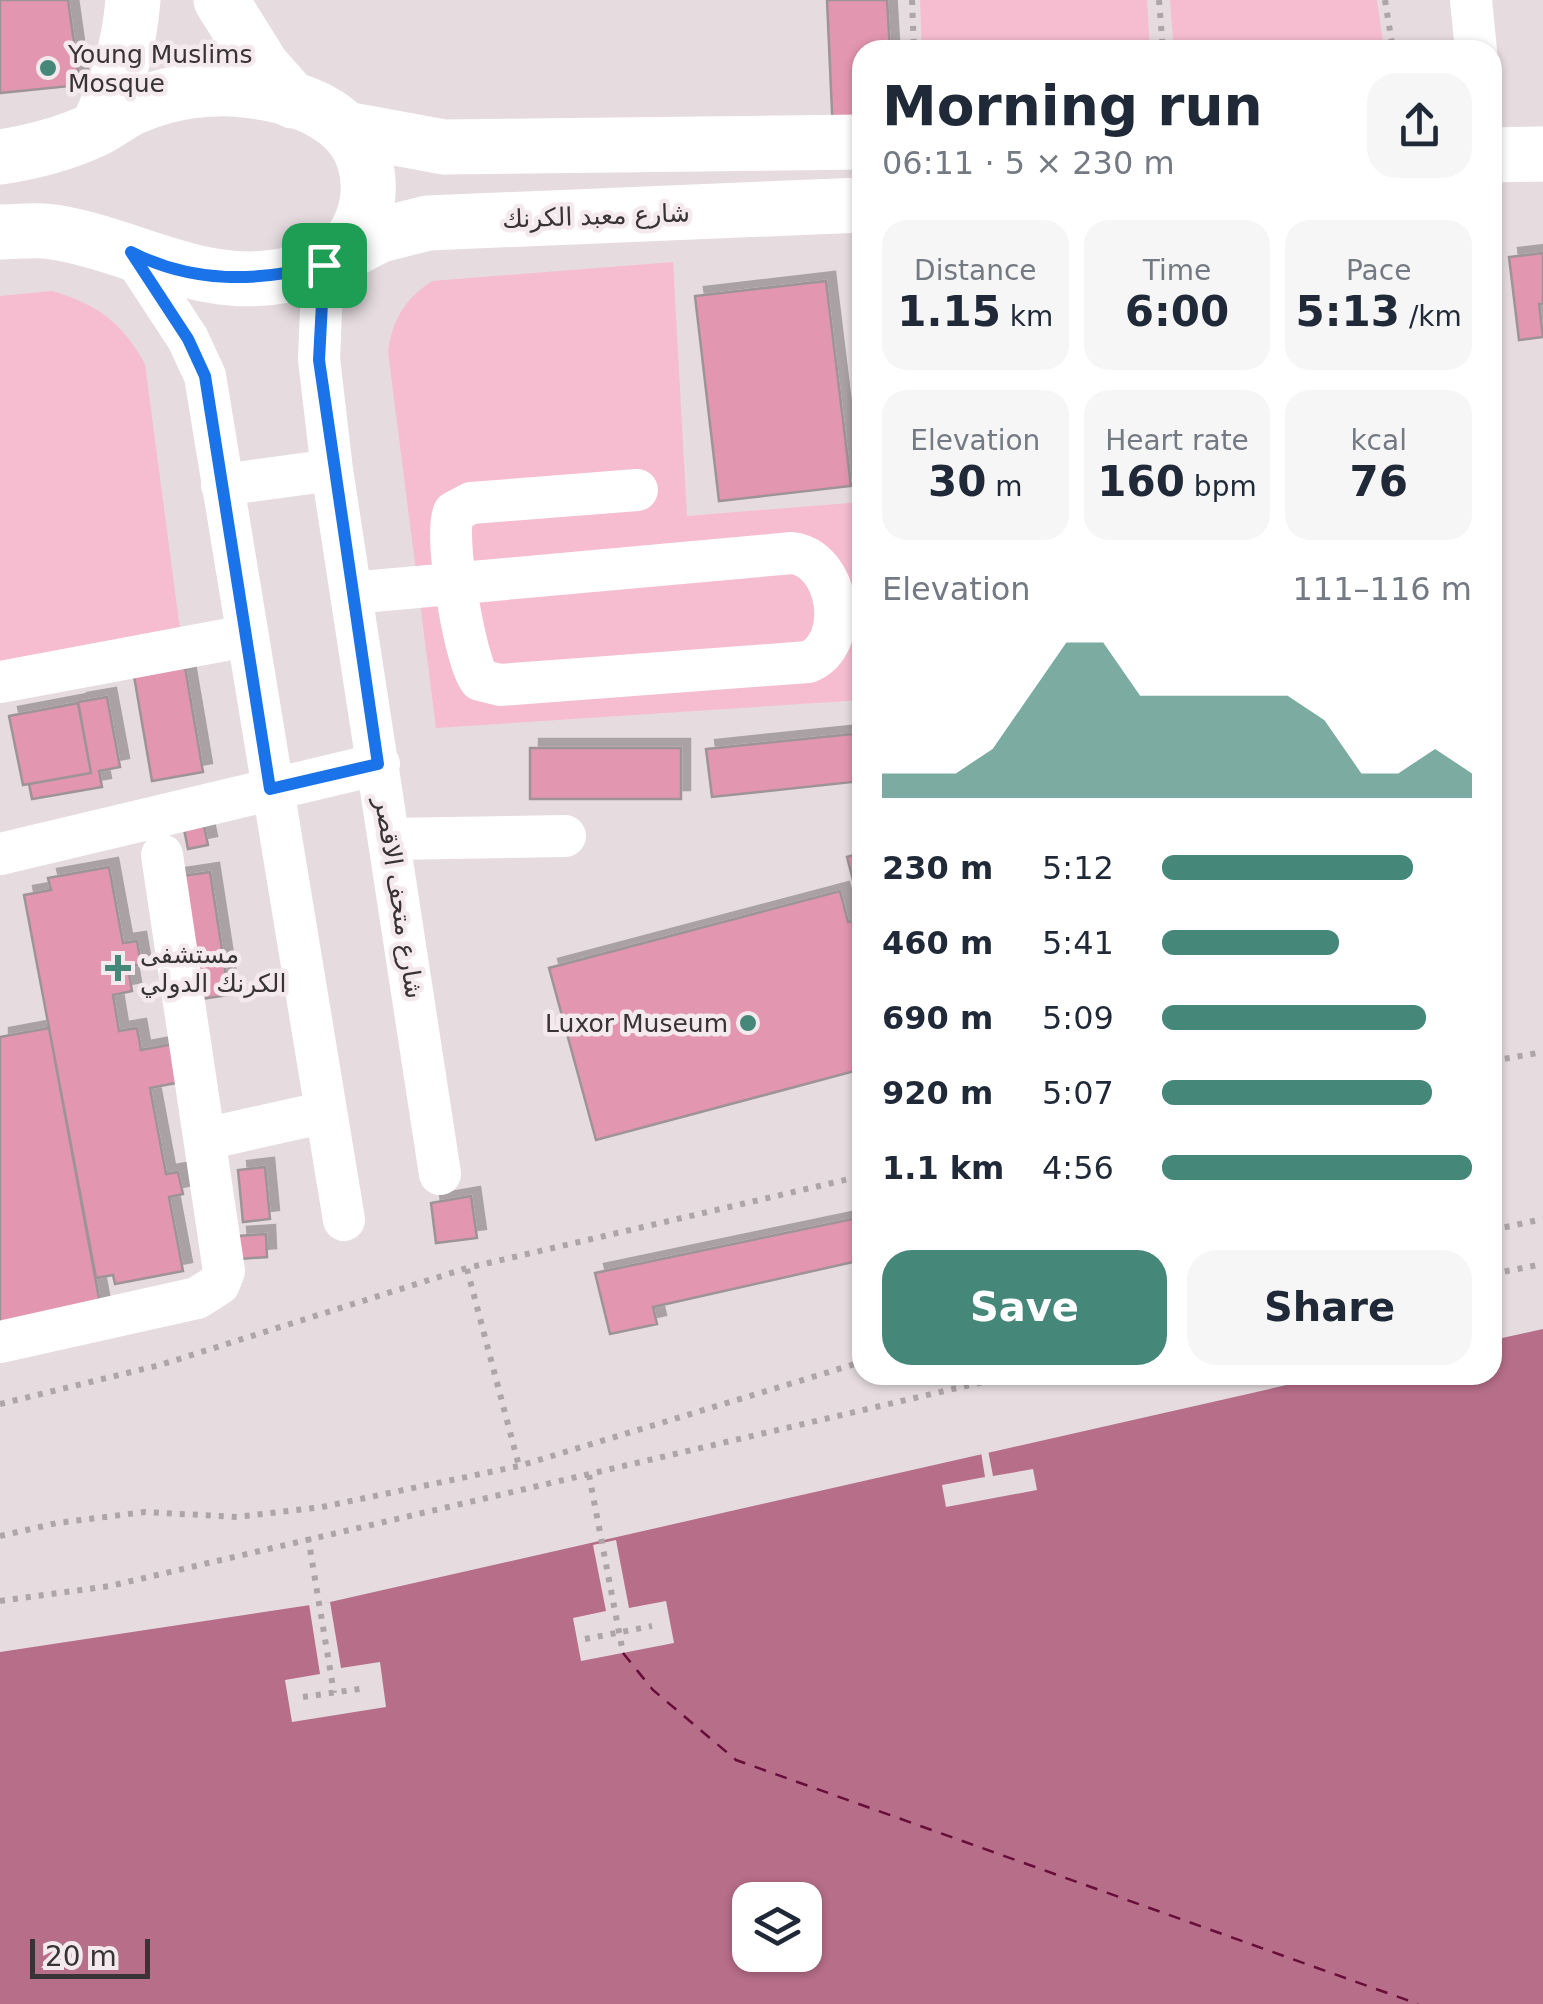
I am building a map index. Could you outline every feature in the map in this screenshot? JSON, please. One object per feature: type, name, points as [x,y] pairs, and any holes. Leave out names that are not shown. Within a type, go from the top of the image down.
[{"type":"main road","points":[[96,129],[117,87],[129,42],[134,0]]},
{"type":"main road","points":[[221,0],[262,66],[294,102]]},
{"type":"main road","points":[[0,157],[42,151],[96,129],[132,108],[171,94],[212,88],[253,90],[322,110],[346,129],[362,153],[369,181],[366,210],[355,236],[330,261]]},
{"type":"main road","points":[[346,129],[444,147],[852,142]]},
{"type":"main road","points":[[1502,155],[1543,154]]},
{"type":"main road","name":"شارع معبد الكرنك","points":[[131,252],[189,274],[234,279],[280,276],[330,261],[380,236],[428,223],[852,204]]},
{"type":"main road","points":[[0,232],[52,232],[131,252]]},
{"type":"street","points":[[1470,0],[1475,40]]},
{"type":"street","points":[[131,252],[188,339],[205,376],[344,1220]]},
{"type":"street","name":"شارع متحف الاقصر","points":[[330,261],[319,360],[332,470],[440,1174]]},
{"type":"street","points":[[222,484],[332,470]]},
{"type":"street","points":[[351,593],[457,583],[792,553],[814,560],[822,568],[836,629],[827,650],[808,662],[489,684],[473,672],[457,583],[448,530],[449,520],[462,506],[637,490]]},
{"type":"street","points":[[0,682],[246,636]]},
{"type":"street","points":[[0,854],[378,764]]},
{"type":"street","points":[[390,839],[565,836]]},
{"type":"street","points":[[0,1342],[197,1298],[219,1284],[223,1257],[162,855]]},
{"type":"street","points":[[205,1138],[326,1112]]},
{"type":"path","points":[[912,0],[914,40]]},
{"type":"path","points":[[1160,0],[1162,40]]},
{"type":"path","points":[[1386,0],[1392,40]]},
{"type":"path","points":[[1502,1059],[1543,1052]]},
{"type":"path","points":[[0,1404],[160,1365],[467,1268],[852,1178]]},
{"type":"path","points":[[1502,1228],[1543,1219]]},
{"type":"path","points":[[1502,1272],[1543,1264]]},
{"type":"path","points":[[467,1268],[518,1466]]},
{"type":"path","points":[[0,1536],[57,1523],[145,1512],[237,1516],[322,1507],[518,1466],[852,1365]]},
{"type":"path","points":[[0,1601],[110,1586],[971,1385]]},
{"type":"path","points":[[589,1475],[623,1653]]},
{"type":"path","points":[[308,1537],[334,1693]]},
{"type":"path","points":[[585,1639],[652,1626]]},
{"type":"path","points":[[303,1698],[366,1688]]},
{"type":"shaded area","points":[[920,0],[1147,0],[1149,40],[922,40]]},
{"type":"shaded area","points":[[1170,0],[1377,0],[1383,40],[1173,40]]},
{"type":"shaded area","points":[[673,262],[687,516],[852,503],[852,701],[436,728],[388,352],[393,330],[407,303],[432,281]]},
{"type":"shaded area","points":[[52,291],[107,317],[128,337],[145,364],[185,667],[0,703],[0,296]]},
{"type":"shaded area","points":[[1543,1329],[1543,2004],[0,2004],[0,1652],[330,1602],[1287,1385],[1502,1385],[1502,1338]]},
{"type":"pier","points":[[988,1450],[993,1476],[1033,1469],[1037,1490],[946,1507],[942,1485],[985,1477],[981,1452]]},
{"type":"pier","points":[[616,1540],[629,1608],[666,1601],[674,1643],[581,1661],[573,1618],[606,1611],[593,1545]]},
{"type":"pier","points":[[330,1602],[341,1668],[380,1662],[386,1707],[292,1722],[285,1680],[320,1674],[309,1604]]},
{"type":"building","points":[[0,0],[68,0],[80,85],[0,93]]},
{"type":"building","points":[[827,0],[887,0],[889,40],[852,40],[852,134],[833,134]]},
{"type":"building","points":[[1543,253],[1543,304],[1539,304],[1543,337],[1519,340],[1509,257]]},
{"type":"building","points":[[826,281],[851,486],[719,501],[695,296]]},
{"type":"building","points":[[185,667],[203,772],[152,781],[134,676]]},
{"type":"building","points":[[107,697],[120,767],[99,771],[102,787],[32,799],[29,784],[91,773],[78,702]]},
{"type":"building","points":[[78,703],[91,773],[23,785],[9,716]]},
{"type":"building","points":[[852,734],[852,782],[712,797],[706,749]]},
{"type":"building","points":[[530,748],[681,748],[681,799],[530,799]]},
{"type":"building","points":[[204,826],[208,845],[188,849],[184,829]]},
{"type":"building","points":[[109,867],[123,943],[137,941],[141,964],[128,967],[132,991],[113,995],[119,1031],[137,1028],[141,1050],[173,1044],[181,1082],[150,1088],[166,1174],[178,1172],[183,1194],[169,1197],[183,1271],[115,1284],[113,1275],[96,1278],[24,895],[51,890],[48,878]]},
{"type":"building","points":[[210,872],[229,995],[194,1000],[176,877]]},
{"type":"building","points":[[840,891],[848,922],[852,921],[852,1072],[596,1140],[549,968]]},
{"type":"building","points":[[49,1028],[101,1309],[0,1329],[0,1037]]},
{"type":"building","points":[[265,1167],[270,1219],[243,1222],[238,1170]]},
{"type":"building","points":[[471,1196],[477,1238],[436,1243],[431,1203]]},
{"type":"building","points":[[852,1219],[852,1262],[653,1307],[657,1324],[610,1334],[595,1273]]},
{"type":"building","points":[[266,1234],[267,1257],[240,1259],[238,1236]]},
{"type":"ferry route","points":[[623,1653],[653,1690],[736,1760],[1418,2004]]},
{"type":"place","name":"Young Muslims Mosque","points":[[48,68]]},
{"type":"place","name":"مستشفى الكرنك الدولي","points":[[118,968]]},
{"type":"place","name":"Luxor Museum","points":[[748,1023]]},
{"type":"route","points":[[131,252],[189,274],[234,279],[280,276],[324,265],[319,299],[319,360],[332,470],[378,764],[270,789],[205,376],[188,339],[131,252]]}]
